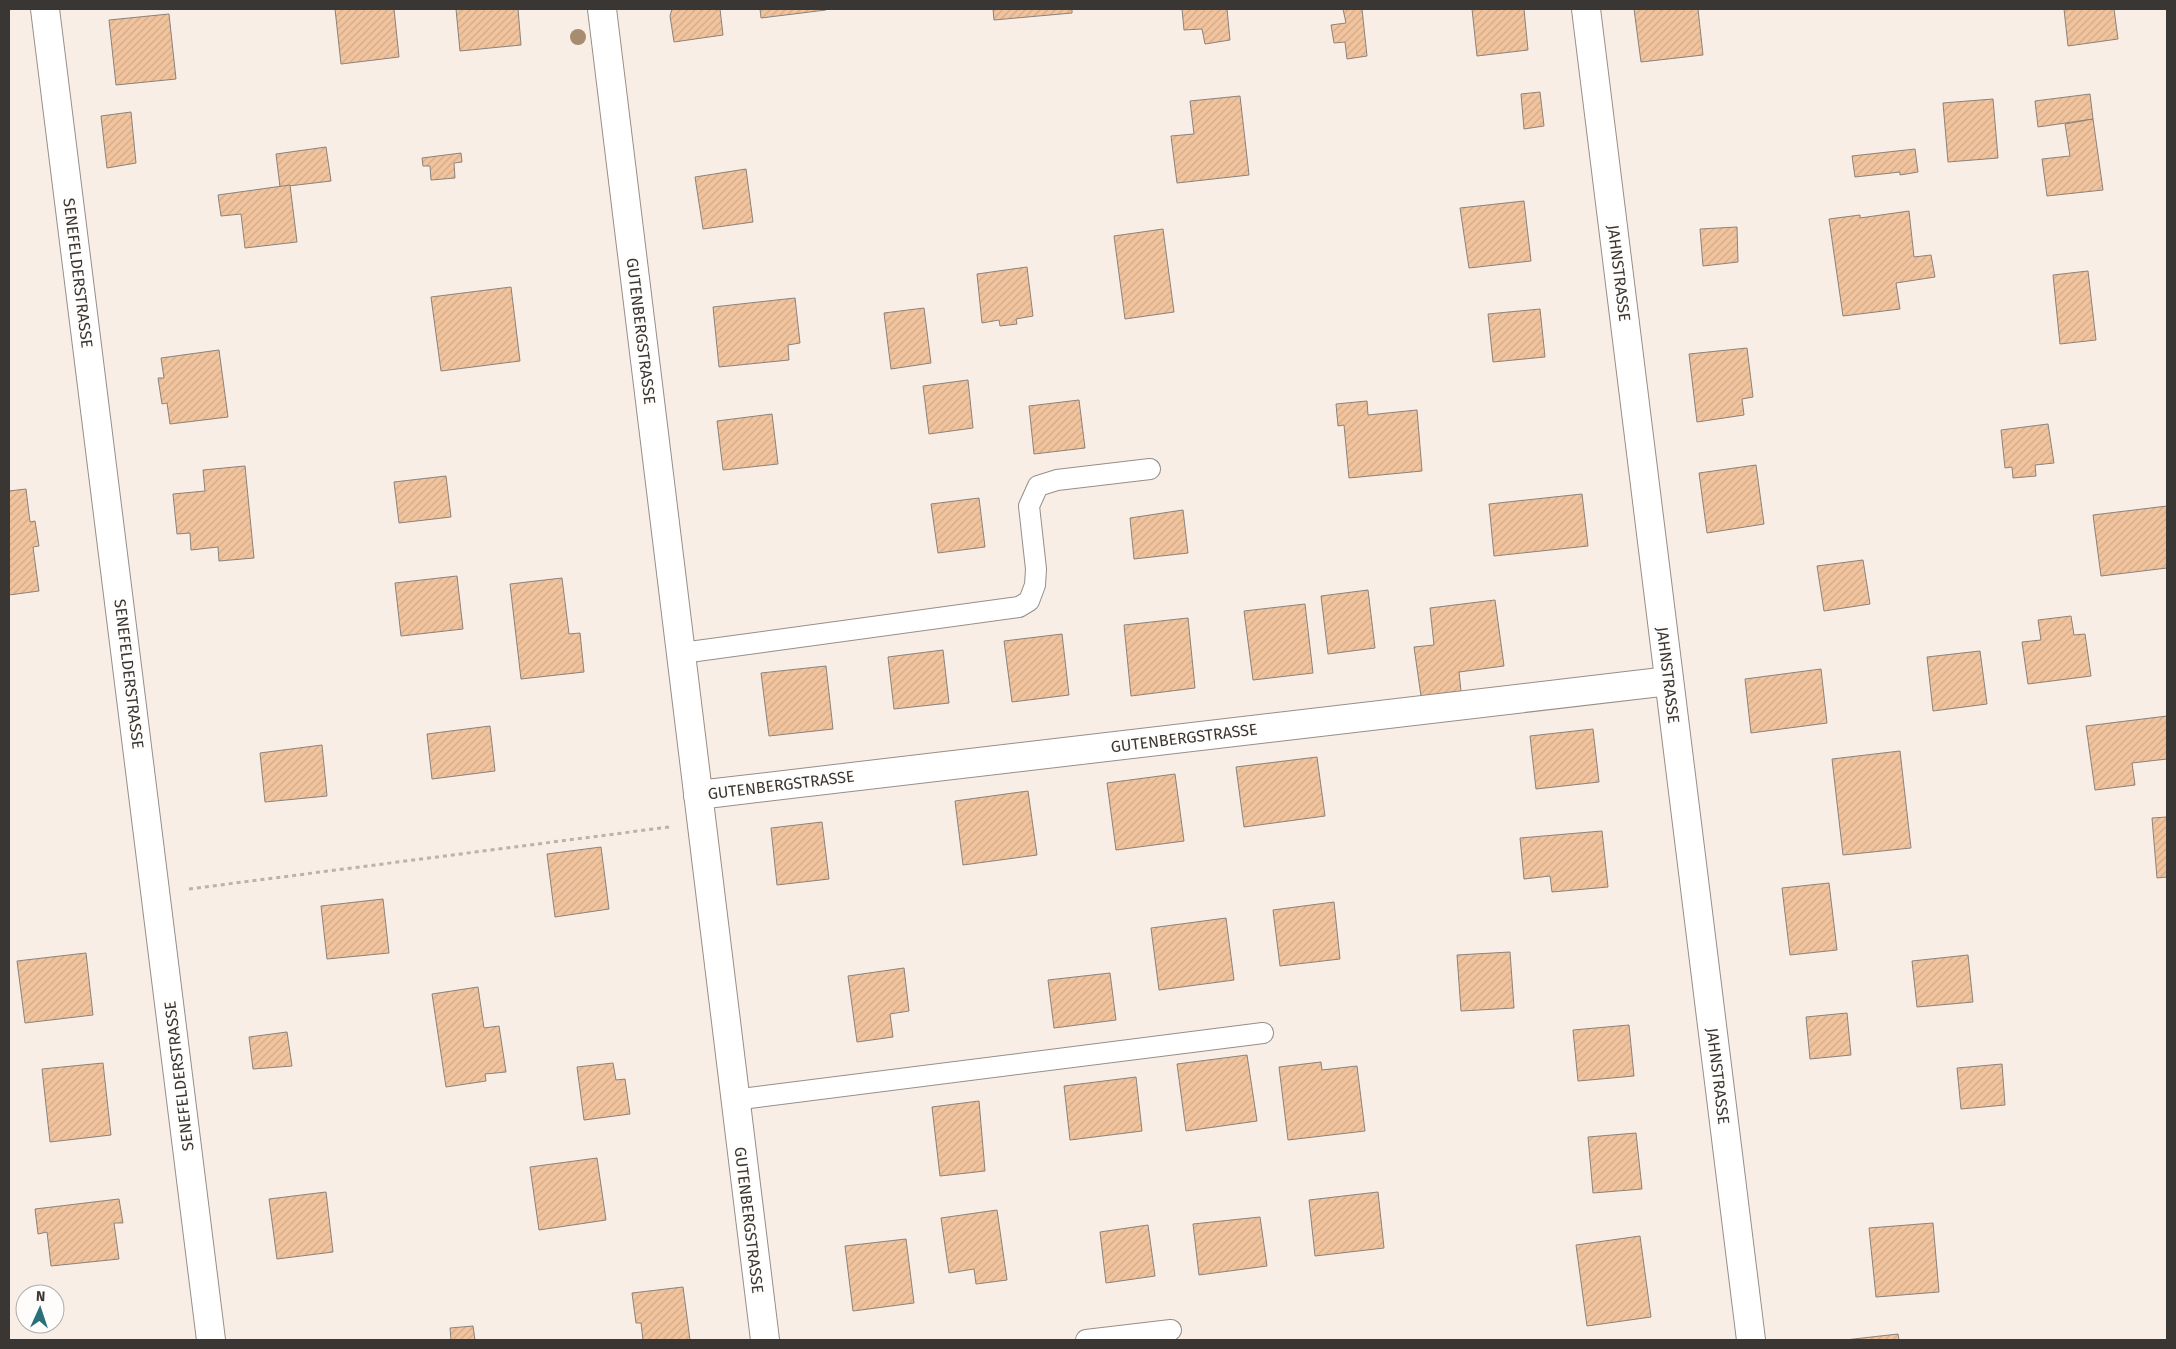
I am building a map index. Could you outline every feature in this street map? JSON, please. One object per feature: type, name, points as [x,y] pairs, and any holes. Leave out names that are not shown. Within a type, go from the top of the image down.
[{"type":"street","name":"SENEFELDERSTRASSE","points":[[45,9],[212,1340]]},
{"type":"street","name":"GUTENBERGSTRASSE","points":[[602,9],[682,653],[734,1100],[765,1340]]},
{"type":"street","name":"JAHNSTRASSE","points":[[1586,9],[1751,1340]]},
{"type":"street","name":"GUTENBERGSTRASSE","points":[[698,795],[1669,681]]},
{"type":"lane","points":[[682,653],[1019,607],[1029,601],[1036,584],[1029,506],[1038,486],[1057,480],[1150,469]]},
{"type":"lane","points":[[734,1100],[1263,1033]]},
{"type":"lane","points":[[1086,1340],[1171,1330]]},
{"type":"path","points":[[157,893],[701,823]]},
{"type":"building","points":[[335,9],[394,9],[399,57],[341,64]]},
{"type":"building","points":[[456,9],[518,9],[521,45],[460,51]]},
{"type":"building","points":[[672,9],[720,9],[723,35],[674,42],[670,16]]},
{"type":"building","points":[[760,9],[826,9],[826,10],[761,18]]},
{"type":"building","points":[[993,9],[1072,9],[1072,13],[994,20]]},
{"type":"building","points":[[1182,9],[1227,9],[1230,40],[1205,44],[1202,29],[1184,30]]},
{"type":"building","points":[[1343,9],[1362,9],[1367,56],[1347,59],[1345,42],[1334,43],[1331,25],[1346,23]]},
{"type":"building","points":[[1472,9],[1524,9],[1528,50],[1477,56]]},
{"type":"building","points":[[1634,9],[1698,9],[1703,55],[1641,62]]},
{"type":"building","points":[[2064,9],[2114,9],[2118,39],[2068,46]]},
{"type":"building","points":[[169,14],[176,79],[116,85],[109,20]]},
{"type":"building","points":[[1540,92],[1544,126],[1524,129],[1521,94]]},
{"type":"building","points":[[2090,94],[2093,119],[2038,127],[2035,101]]},
{"type":"building","points":[[1240,96],[1249,175],[1177,183],[1171,136],[1194,134],[1190,101]]},
{"type":"building","points":[[1993,99],[1998,158],[1948,162],[1943,103]]},
{"type":"building","points":[[131,112],[136,163],[107,168],[101,116]]},
{"type":"building","points":[[2093,119],[2103,190],[2047,196],[2042,159],[2070,156],[2065,124]]},
{"type":"building","points":[[326,147],[331,181],[280,187],[276,154]]},
{"type":"building","points":[[1915,149],[1918,172],[1900,175],[1900,172],[1855,177],[1852,156]]},
{"type":"building","points":[[461,153],[462,162],[454,163],[455,178],[431,180],[430,166],[423,166],[422,158]]},
{"type":"building","points":[[746,169],[753,222],[703,229],[695,177]]},
{"type":"building","points":[[290,185],[297,242],[245,248],[241,214],[221,216],[218,195]]},
{"type":"building","points":[[1524,201],[1531,261],[1469,268],[1460,208]]},
{"type":"building","points":[[1909,211],[1914,257],[1931,255],[1935,277],[1896,283],[1900,309],[1843,316],[1829,219],[1860,215],[1860,218]]},
{"type":"building","points":[[1737,227],[1738,262],[1703,266],[1700,229]]},
{"type":"building","points":[[1163,229],[1174,312],[1125,319],[1114,236]]},
{"type":"building","points":[[1027,267],[1033,316],[1016,319],[1017,324],[1000,326],[999,320],[982,323],[977,274]]},
{"type":"building","points":[[2088,271],[2096,340],[2060,344],[2053,275]]},
{"type":"building","points":[[511,287],[520,361],[441,371],[431,297]]},
{"type":"building","points":[[795,298],[800,343],[788,345],[789,360],[719,367],[713,307]]},
{"type":"building","points":[[924,308],[931,363],[891,369],[884,313]]},
{"type":"building","points":[[1540,309],[1545,357],[1493,362],[1488,314]]},
{"type":"building","points":[[1747,348],[1753,397],[1742,399],[1744,415],[1697,422],[1689,354]]},
{"type":"building","points":[[219,350],[228,417],[170,424],[167,403],[162,404],[158,378],[164,378],[161,358]]},
{"type":"building","points":[[968,380],[973,428],[929,434],[923,386]]},
{"type":"building","points":[[1079,400],[1085,448],[1034,454],[1029,406]]},
{"type":"building","points":[[1367,401],[1368,415],[1417,410],[1422,471],[1349,478],[1344,425],[1338,426],[1336,404]]},
{"type":"building","points":[[772,414],[778,464],[723,470],[717,421]]},
{"type":"building","points":[[2048,424],[2054,463],[2035,465],[2036,476],[2013,478],[2012,467],[2005,468],[2001,430]]},
{"type":"building","points":[[1756,465],[1764,524],[1707,533],[1699,473]]},
{"type":"building","points":[[245,466],[254,558],[219,561],[218,547],[191,550],[190,533],[177,534],[173,494],[205,491],[203,470]]},
{"type":"building","points":[[446,476],[451,517],[399,523],[394,482]]},
{"type":"building","points":[[26,489],[30,522],[35,521],[39,546],[33,547],[39,591],[9,595],[9,491]]},
{"type":"building","points":[[1582,494],[1588,546],[1494,556],[1489,504]]},
{"type":"building","points":[[979,498],[985,547],[938,553],[931,504]]},
{"type":"building","points":[[2167,506],[2167,568],[2101,576],[2093,515]]},
{"type":"building","points":[[1183,510],[1188,553],[1134,559],[1130,518]]},
{"type":"building","points":[[1863,560],[1870,604],[1824,611],[1817,566]]},
{"type":"building","points":[[457,576],[463,629],[401,636],[395,583]]},
{"type":"building","points":[[562,578],[569,634],[580,633],[584,672],[521,679],[510,584]]},
{"type":"building","points":[[1368,590],[1375,648],[1328,654],[1321,596]]},
{"type":"building","points":[[1495,600],[1504,666],[1459,672],[1461,691],[1421,696],[1414,647],[1434,645],[1430,608]]},
{"type":"building","points":[[1305,604],[1313,673],[1253,680],[1244,611]]},
{"type":"building","points":[[2071,616],[2074,635],[2085,634],[2091,676],[2028,684],[2022,642],[2041,640],[2038,620]]},
{"type":"building","points":[[1188,618],[1195,688],[1131,696],[1124,625]]},
{"type":"building","points":[[1062,634],[1069,695],[1012,702],[1004,641]]},
{"type":"building","points":[[943,650],[949,703],[894,709],[888,657]]},
{"type":"building","points":[[1980,651],[1987,704],[1933,711],[1927,657]]},
{"type":"building","points":[[826,666],[833,729],[769,736],[761,673]]},
{"type":"building","points":[[1821,669],[1827,723],[1751,733],[1745,679]]},
{"type":"building","points":[[2167,716],[2167,759],[2132,763],[2135,785],[2095,790],[2086,726]]},
{"type":"building","points":[[490,726],[495,771],[432,779],[427,734]]},
{"type":"building","points":[[1593,729],[1599,782],[1536,789],[1530,736]]},
{"type":"building","points":[[322,745],[327,796],[265,802],[260,753]]},
{"type":"building","points":[[1900,751],[1911,848],[1843,855],[1832,759]]},
{"type":"building","points":[[1317,757],[1325,816],[1244,827],[1236,767]]},
{"type":"building","points":[[1175,774],[1184,841],[1116,850],[1107,783]]},
{"type":"building","points":[[1028,791],[1037,855],[963,865],[955,801]]},
{"type":"building","points":[[2167,817],[2167,877],[2157,878],[2152,818]]},
{"type":"building","points":[[822,822],[829,879],[777,885],[771,828]]},
{"type":"building","points":[[1602,831],[1608,887],[1552,892],[1550,876],[1524,879],[1520,838]]},
{"type":"building","points":[[601,847],[609,909],[555,917],[547,854]]},
{"type":"building","points":[[1829,883],[1837,950],[1790,955],[1782,888]]},
{"type":"building","points":[[383,899],[389,953],[327,959],[321,906]]},
{"type":"building","points":[[1334,902],[1340,959],[1280,966],[1273,910]]},
{"type":"building","points":[[1226,918],[1234,980],[1159,990],[1151,928]]},
{"type":"building","points":[[1510,952],[1514,1008],[1461,1011],[1457,955]]},
{"type":"building","points":[[86,953],[93,1015],[25,1023],[17,961]]},
{"type":"building","points":[[1968,955],[1973,1002],[1917,1007],[1912,961]]},
{"type":"building","points":[[904,968],[909,1011],[890,1014],[893,1037],[857,1042],[848,976]]},
{"type":"building","points":[[1110,973],[1116,1020],[1054,1028],[1048,980]]},
{"type":"building","points":[[478,987],[484,1028],[499,1026],[506,1072],[485,1074],[486,1081],[446,1087],[432,994]]},
{"type":"building","points":[[1847,1013],[1851,1055],[1810,1059],[1806,1017]]},
{"type":"building","points":[[1629,1025],[1634,1076],[1578,1081],[1573,1030]]},
{"type":"building","points":[[287,1032],[292,1066],[253,1069],[249,1037]]},
{"type":"building","points":[[1247,1055],[1257,1121],[1186,1131],[1177,1064]]},
{"type":"building","points":[[1321,1062],[1322,1070],[1357,1066],[1365,1131],[1288,1140],[1279,1067]]},
{"type":"building","points":[[103,1063],[111,1135],[50,1142],[42,1069]]},
{"type":"building","points":[[613,1063],[616,1080],[625,1079],[630,1114],[584,1120],[577,1067]]},
{"type":"building","points":[[2002,1064],[2005,1105],[1961,1109],[1957,1068]]},
{"type":"building","points":[[1136,1077],[1142,1131],[1070,1140],[1064,1086]]},
{"type":"building","points":[[979,1101],[985,1171],[940,1176],[932,1107]]},
{"type":"building","points":[[1636,1133],[1642,1189],[1593,1193],[1588,1137]]},
{"type":"building","points":[[597,1158],[606,1220],[539,1230],[530,1167]]},
{"type":"building","points":[[326,1192],[333,1252],[277,1259],[269,1199]]},
{"type":"building","points":[[1378,1192],[1384,1248],[1315,1256],[1309,1200]]},
{"type":"building","points":[[119,1199],[123,1223],[114,1223],[119,1259],[51,1266],[47,1232],[38,1234],[35,1209]]},
{"type":"building","points":[[997,1210],[1007,1280],[976,1284],[974,1269],[949,1273],[941,1218]]},
{"type":"building","points":[[1260,1217],[1267,1266],[1199,1275],[1193,1224]]},
{"type":"building","points":[[1933,1223],[1939,1292],[1876,1297],[1869,1228]]},
{"type":"building","points":[[1148,1225],[1155,1276],[1106,1283],[1100,1232]]},
{"type":"building","points":[[1640,1236],[1651,1317],[1587,1326],[1576,1245]]},
{"type":"building","points":[[906,1239],[914,1303],[853,1311],[845,1246]]},
{"type":"building","points":[[683,1287],[690,1340],[643,1340],[641,1323],[636,1323],[632,1293]]},
{"type":"building","points":[[473,1326],[475,1340],[451,1340],[450,1328]]},
{"type":"building","points":[[1898,1334],[1899,1340],[1845,1340]]}]
